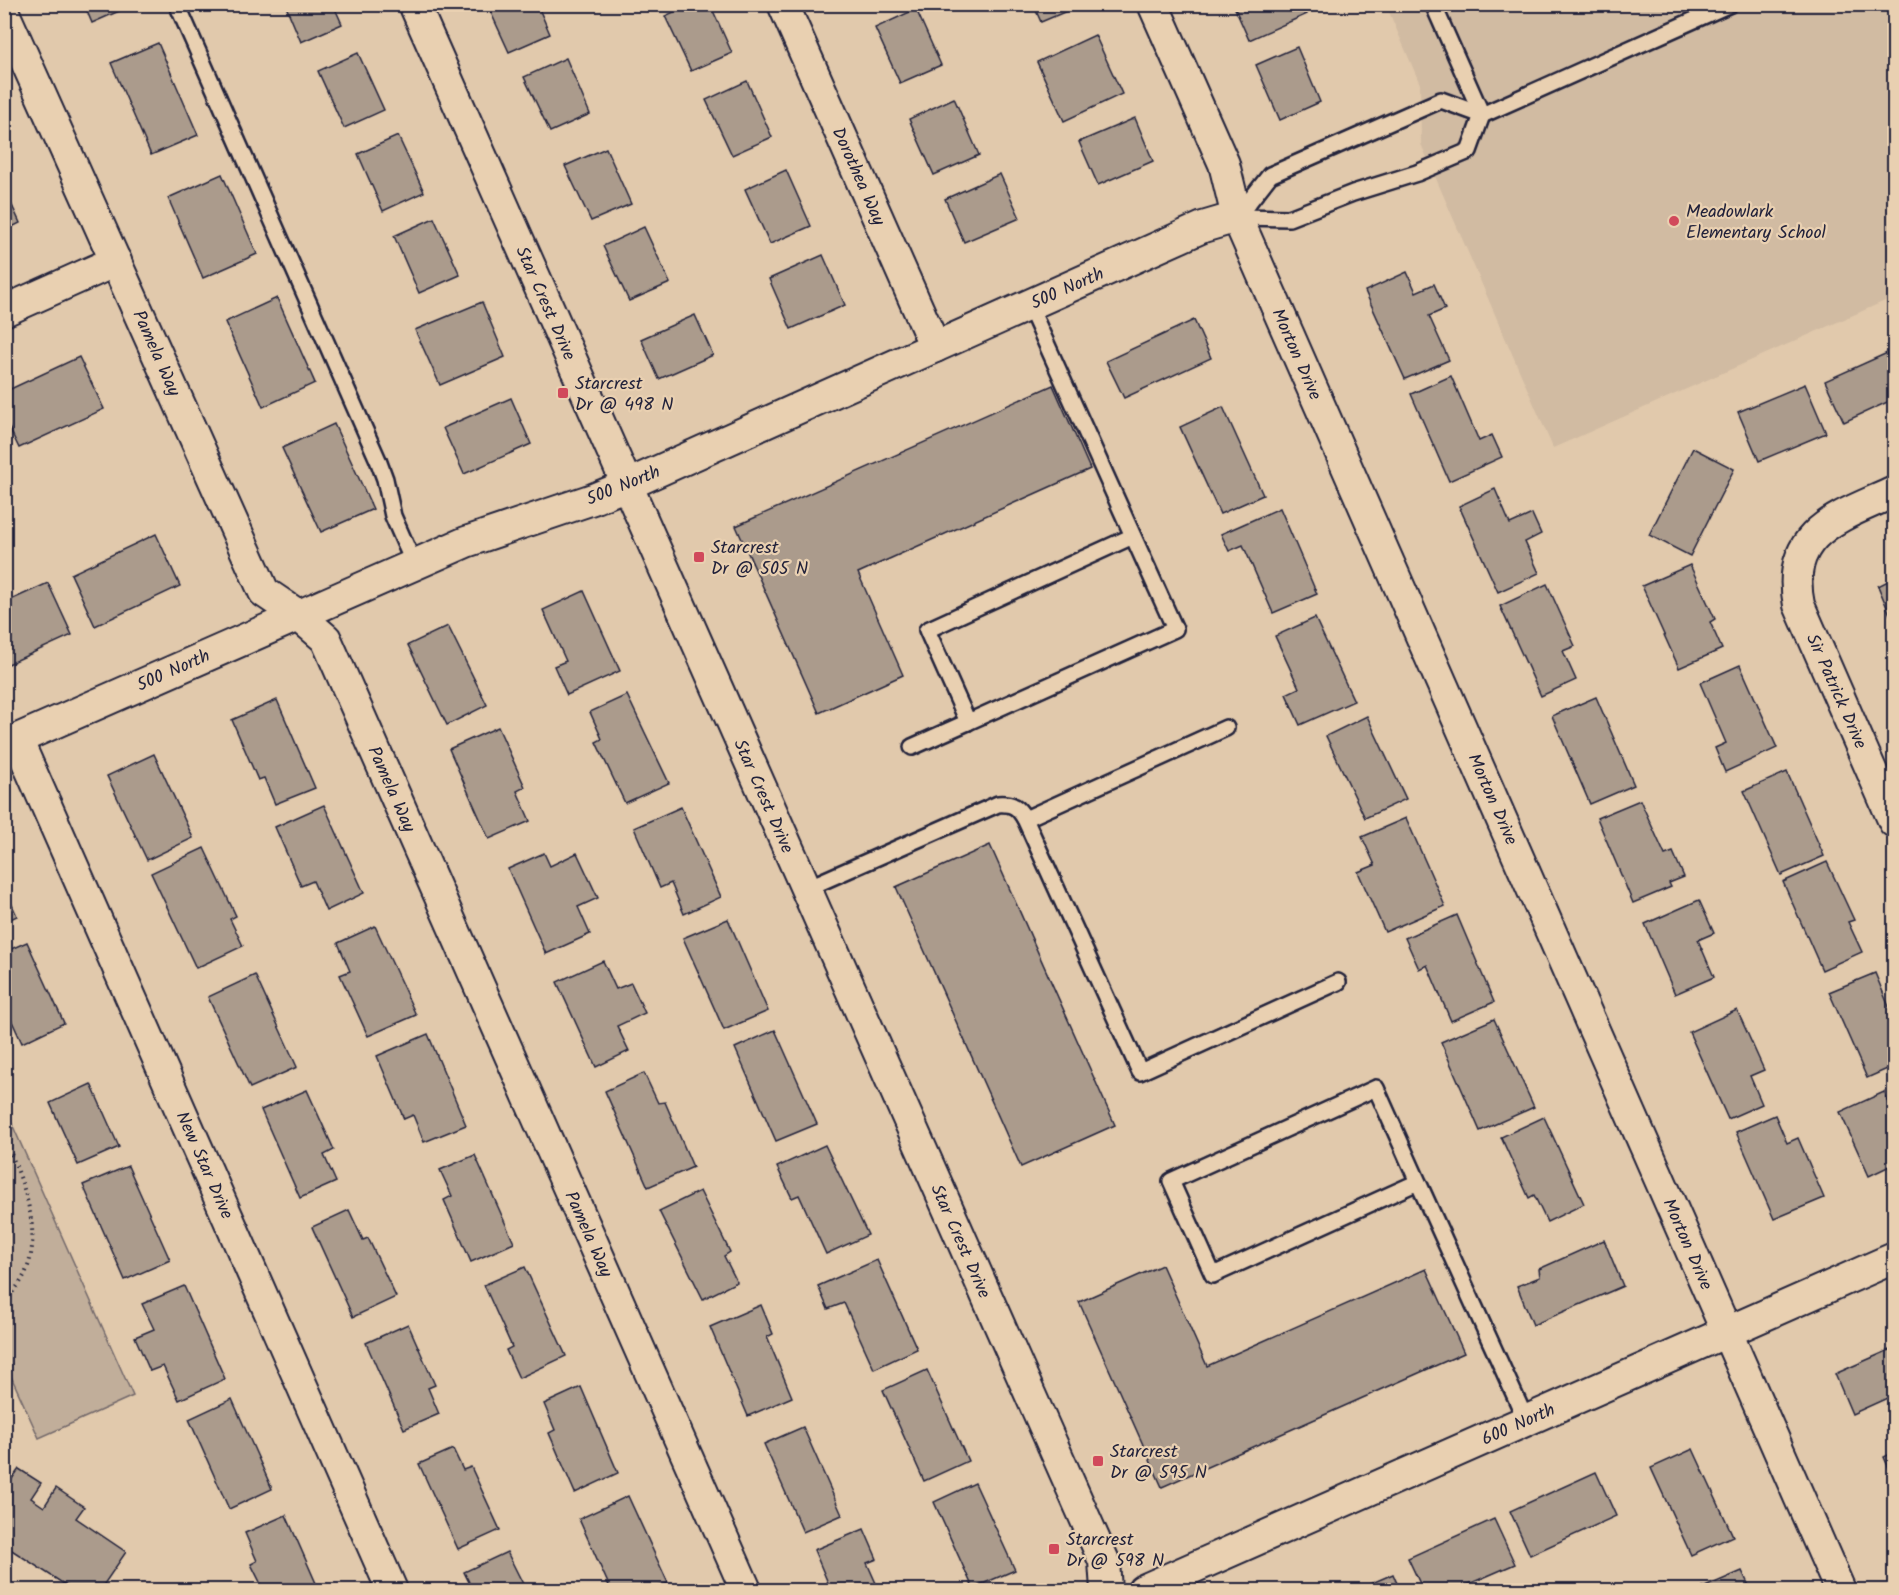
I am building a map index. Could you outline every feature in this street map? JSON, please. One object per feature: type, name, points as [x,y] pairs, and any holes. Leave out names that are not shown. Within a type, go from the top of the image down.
[{"type":"street","name":"Star Crest Drive","points":[[414,4],[1104,1561],[1106,1590]]},
{"type":"street","name":"Dorothea Way","points":[[783,4],[935,347]]},
{"type":"street","name":"Morton Drive","points":[[1154,4],[1224,164],[1237,217],[1840,1590]]},
{"type":"street","name":"Pamela Way","points":[[4,14],[264,592],[298,615],[326,639],[746,1590]]},
{"type":"street","name":"500 North","points":[[11,742],[466,542],[593,499],[627,485],[1203,227],[1237,217]]},
{"type":"street","points":[[4,311],[116,261]]},
{"type":"street","name":"Sir Patrick Drive","points":[[1894,492],[1838,517],[1822,528],[1809,542],[1800,557],[1795,588],[1798,605],[1894,822]]},
{"type":"street","name":"New Star Drive","points":[[11,742],[392,1590]]},
{"type":"street","name":"600 North","points":[[1143,1590],[1894,1258]]},
{"type":"lane","points":[[177,4],[378,460],[386,479],[393,516],[414,564]]},
{"type":"lane","points":[[1237,217],[1289,218],[1353,193],[1417,173],[1469,151],[1482,115],[1433,4]]},
{"type":"lane","points":[[1237,217],[1270,175],[1441,100],[1482,115],[1730,4]]},
{"type":"lane","points":[[912,747],[1174,629],[1029,305]]},
{"type":"lane","points":[[968,722],[927,630],[1133,536]]},
{"type":"lane","points":[[1025,819],[1226,728]]},
{"type":"lane","points":[[806,889],[999,804],[1010,803],[1019,809],[1025,819],[1140,1072],[1338,982]]},
{"type":"lane","points":[[1418,1182],[1213,1275],[1171,1181],[1376,1088],[1526,1420]]},
{"type":"path","points":[[4,1138],[28,1196],[33,1222],[32,1242],[23,1280],[14,1293],[4,1300]]},
{"type":"shaded area","name":"Meadowlark Elementary School","points":[[1386,5],[1894,5],[1894,297],[1553,448],[1421,144],[1420,84]]},
{"type":"shaded area","points":[[4,1106],[133,1396],[39,1438],[5,1363]]},
{"type":"building","points":[[84,4],[135,4],[92,23]]},
{"type":"building","points":[[285,4],[333,4],[342,24],[301,42]]},
{"type":"building","points":[[487,4],[537,4],[550,34],[509,52]]},
{"type":"building","points":[[691,4],[710,4],[732,53],[691,71],[665,16]]},
{"type":"building","points":[[1033,4],[1081,4],[1081,5],[1041,22]]},
{"type":"building","points":[[1233,4],[1303,4],[1307,14],[1249,40]]},
{"type":"building","points":[[916,9],[941,65],[900,83],[875,28]]},
{"type":"building","points":[[1095,35],[1122,94],[1064,121],[1037,62]]},
{"type":"building","points":[[158,43],[198,135],[151,155],[111,63]]},
{"type":"building","points":[[1297,47],[1320,102],[1280,120],[1256,65]]},
{"type":"building","points":[[358,53],[384,110],[344,128],[318,71]]},
{"type":"building","points":[[566,58],[590,114],[550,132],[524,77]]},
{"type":"building","points":[[747,81],[772,137],[732,155],[706,100]]},
{"type":"building","points":[[954,98],[979,155],[934,175],[909,119]]},
{"type":"building","points":[[1135,118],[1153,161],[1098,185],[1079,142]]},
{"type":"building","points":[[398,136],[424,192],[383,211],[358,154]]},
{"type":"building","points":[[606,148],[631,204],[591,221],[565,166]]},
{"type":"building","points":[[786,170],[811,226],[770,244],[745,189]]},
{"type":"building","points":[[222,174],[257,254],[203,278],[168,198]]},
{"type":"building","points":[[1000,174],[1020,218],[964,242],[945,199]]},
{"type":"building","points":[[4,188],[20,223],[4,231]]},
{"type":"building","points":[[434,218],[460,275],[419,293],[394,236]]},
{"type":"building","points":[[644,227],[670,283],[629,301],[603,246]]},
{"type":"building","points":[[823,255],[845,305],[791,329],[769,279]]},
{"type":"building","points":[[1407,272],[1416,292],[1434,284],[1445,309],[1429,316],[1449,360],[1405,379],[1365,291]]},
{"type":"building","points":[[277,298],[315,383],[263,407],[225,322]]},
{"type":"building","points":[[482,302],[505,357],[440,385],[415,330]]},
{"type":"building","points":[[695,315],[713,355],[659,379],[641,339]]},
{"type":"building","points":[[1194,320],[1211,358],[1124,398],[1106,361]]},
{"type":"building","points":[[1894,350],[1894,399],[1844,422],[1825,381]]},
{"type":"building","points":[[79,357],[104,409],[19,448],[4,417],[4,392]]},
{"type":"building","points":[[1451,376],[1479,441],[1492,435],[1502,457],[1449,481],[1411,394]]},
{"type":"building","points":[[1805,384],[1826,433],[1759,461],[1738,412]]},
{"type":"building","points":[[1053,385],[1090,469],[858,573],[903,675],[819,713],[736,526]]},
{"type":"building","points":[[511,398],[531,444],[464,474],[443,428]]},
{"type":"building","points":[[1223,407],[1263,495],[1220,514],[1180,427]]},
{"type":"building","points":[[334,424],[373,509],[321,532],[282,448]]},
{"type":"building","points":[[1693,448],[1734,469],[1690,556],[1649,535]]},
{"type":"building","points":[[1495,489],[1510,524],[1532,514],[1541,534],[1525,542],[1539,573],[1498,592],[1459,506]]},
{"type":"building","points":[[1280,508],[1317,594],[1273,613],[1243,545],[1229,551],[1221,534]]},
{"type":"building","points":[[156,534],[180,586],[95,626],[71,574]]},
{"type":"building","points":[[1690,565],[1715,619],[1710,622],[1722,649],[1679,668],[1642,586]]},
{"type":"building","points":[[1894,578],[1894,624],[1878,586]]},
{"type":"building","points":[[48,583],[72,635],[4,666],[4,603]]},
{"type":"building","points":[[1547,584],[1575,646],[1563,651],[1576,680],[1541,696],[1500,606]]},
{"type":"building","points":[[584,591],[620,671],[567,695],[554,666],[566,661],[543,610]]},
{"type":"building","points":[[1315,618],[1354,701],[1300,725],[1286,694],[1299,688],[1275,636]]},
{"type":"building","points":[[448,626],[487,705],[447,725],[408,645]]},
{"type":"building","points":[[1740,665],[1777,748],[1725,772],[1715,748],[1726,743],[1700,683]]},
{"type":"building","points":[[627,695],[669,783],[625,803],[596,742],[602,739],[590,712]]},
{"type":"building","points":[[1596,697],[1634,785],[1590,804],[1552,716]]},
{"type":"building","points":[[277,700],[315,788],[275,804],[264,778],[258,780],[232,720]]},
{"type":"building","points":[[1367,716],[1406,799],[1365,818],[1326,736]]},
{"type":"building","points":[[498,727],[525,787],[517,791],[530,821],[489,839],[449,749]]},
{"type":"building","points":[[154,754],[193,838],[147,860],[107,776]]},
{"type":"building","points":[[1787,772],[1824,856],[1781,875],[1744,791]]},
{"type":"building","points":[[1640,800],[1665,855],[1673,852],[1684,877],[1669,883],[1671,887],[1633,903],[1597,818]]},
{"type":"building","points":[[324,805],[364,893],[326,911],[313,881],[301,886],[275,827]]},
{"type":"building","points":[[681,807],[721,897],[684,914],[671,883],[660,888],[634,828]]},
{"type":"building","points":[[1406,818],[1445,906],[1385,932],[1358,872],[1375,865],[1362,837]]},
{"type":"building","points":[[990,845],[1115,1125],[1021,1167],[896,887]]},
{"type":"building","points":[[204,848],[236,916],[230,919],[243,946],[196,968],[151,873]]},
{"type":"building","points":[[544,853],[550,866],[577,853],[598,898],[578,907],[590,934],[546,954],[508,869]]},
{"type":"building","points":[[1827,862],[1854,920],[1848,922],[1862,952],[1822,970],[1783,882]]},
{"type":"building","points":[[4,887],[17,916],[4,922]]},
{"type":"building","points":[[1699,900],[1714,933],[1698,940],[1714,977],[1675,994],[1645,924]]},
{"type":"building","points":[[1457,915],[1494,1002],[1451,1021],[1427,965],[1419,969],[1405,938]]},
{"type":"building","points":[[728,919],[768,1011],[724,1030],[683,938]]},
{"type":"building","points":[[375,926],[416,1015],[368,1036],[340,975],[350,971],[338,943]]},
{"type":"building","points":[[27,942],[64,1023],[22,1043],[4,1004],[4,952]]},
{"type":"building","points":[[603,961],[616,989],[631,983],[645,1013],[617,1026],[629,1051],[596,1067],[557,982]]},
{"type":"building","points":[[1875,973],[1894,1019],[1894,1066],[1867,1078],[1829,992]]},
{"type":"building","points":[[255,975],[297,1067],[250,1088],[208,997]]},
{"type":"building","points":[[1737,1010],[1764,1070],[1750,1076],[1762,1104],[1728,1119],[1689,1032]]},
{"type":"building","points":[[1494,1019],[1534,1107],[1480,1131],[1441,1042]]},
{"type":"building","points":[[775,1030],[817,1124],[776,1141],[735,1048]]},
{"type":"building","points":[[428,1034],[466,1125],[424,1142],[413,1115],[404,1119],[377,1056]]},
{"type":"building","points":[[644,1073],[658,1103],[665,1102],[693,1167],[648,1187],[605,1091]]},
{"type":"building","points":[[91,1084],[119,1147],[78,1165],[50,1103]]},
{"type":"building","points":[[307,1090],[334,1150],[324,1155],[336,1182],[300,1198],[261,1110]]},
{"type":"building","points":[[1884,1092],[1894,1115],[1894,1164],[1869,1176],[1840,1112]]},
{"type":"building","points":[[1775,1115],[1787,1143],[1798,1138],[1824,1198],[1774,1219],[1736,1132]]},
{"type":"building","points":[[1544,1117],[1584,1204],[1547,1222],[1534,1195],[1529,1198],[1501,1137]]},
{"type":"building","points":[[825,1145],[868,1235],[826,1254],[799,1195],[792,1198],[777,1167]]},
{"type":"building","points":[[475,1155],[514,1243],[471,1262],[444,1200],[452,1196],[440,1170]]},
{"type":"building","points":[[128,1166],[170,1260],[125,1280],[83,1185]]},
{"type":"building","points":[[700,1191],[730,1252],[724,1256],[737,1282],[703,1299],[659,1211]]},
{"type":"building","points":[[349,1210],[363,1240],[368,1238],[396,1297],[353,1317],[312,1227]]},
{"type":"building","points":[[1604,1240],[1623,1286],[1533,1325],[1517,1286],[1540,1277],[1539,1269]]},
{"type":"building","points":[[877,1260],[917,1349],[874,1369],[844,1303],[828,1309],[818,1286]]},
{"type":"building","points":[[1162,1265],[1207,1366],[1426,1269],[1464,1353],[1162,1487],[1079,1302]]},
{"type":"building","points":[[525,1267],[566,1356],[519,1378],[506,1350],[512,1347],[484,1285]]},
{"type":"building","points":[[184,1286],[225,1379],[179,1400],[163,1366],[150,1371],[135,1337],[154,1329],[142,1304]]},
{"type":"building","points":[[761,1305],[773,1334],[767,1337],[792,1397],[748,1416],[710,1327]]},
{"type":"building","points":[[408,1324],[435,1385],[428,1388],[439,1414],[404,1429],[366,1343]]},
{"type":"building","points":[[1894,1348],[1894,1395],[1852,1414],[1835,1374]]},
{"type":"building","points":[[927,1370],[968,1461],[924,1481],[883,1390]]},
{"type":"building","points":[[581,1387],[618,1473],[575,1493],[549,1433],[555,1430],[544,1404]]},
{"type":"building","points":[[232,1399],[272,1489],[229,1509],[189,1419]]},
{"type":"building","points":[[803,1427],[842,1515],[803,1532],[764,1444]]},
{"type":"building","points":[[453,1449],[463,1470],[471,1467],[500,1530],[458,1549],[419,1464]]},
{"type":"building","points":[[1693,1449],[1733,1536],[1691,1555],[1651,1468]]},
{"type":"building","points":[[1894,1452],[1894,1480],[1884,1457]]},
{"type":"building","points":[[19,1469],[41,1483],[31,1498],[44,1507],[56,1488],[84,1507],[76,1518],[126,1552],[100,1590],[73,1590],[4,1545],[4,1490]]},
{"type":"building","points":[[1596,1472],[1616,1516],[1530,1555],[1510,1511]]},
{"type":"building","points":[[975,1483],[1015,1570],[973,1588],[934,1502]]},
{"type":"building","points":[[628,1496],[668,1583],[651,1590],[611,1590],[579,1519]]},
{"type":"building","points":[[286,1515],[319,1590],[264,1590],[251,1564],[257,1561],[245,1533]]},
{"type":"building","points":[[1494,1519],[1515,1564],[1455,1590],[1423,1590],[1408,1558]]},
{"type":"building","points":[[864,1529],[877,1559],[867,1563],[879,1590],[831,1590],[814,1550]]},
{"type":"building","points":[[507,1552],[526,1590],[473,1590],[464,1572]]},
{"type":"building","points":[[1742,1571],[1751,1590],[1698,1590]]},
{"type":"building","points":[[1393,1574],[1400,1590],[1356,1590]]},
{"type":"place","name":"Meadowlark Elementary School","points":[[1674,221]]},
{"type":"place","name":"Starcrest Dr @ 498 N","points":[[563,393]]},
{"type":"place","name":"Starcrest Dr @ 505 N","points":[[699,557]]},
{"type":"place","name":"Starcrest Dr @ 595 N","points":[[1098,1461]]},
{"type":"place","name":"Starcrest Dr @ 598 N","points":[[1054,1549]]}]
